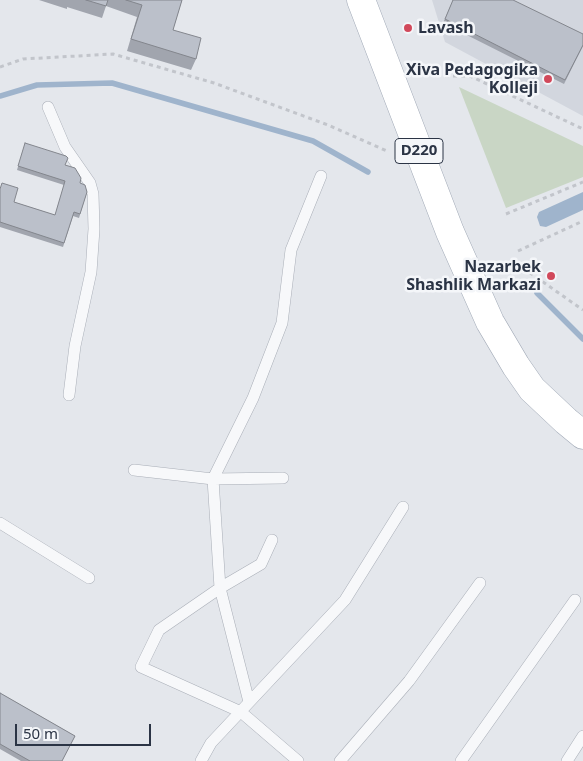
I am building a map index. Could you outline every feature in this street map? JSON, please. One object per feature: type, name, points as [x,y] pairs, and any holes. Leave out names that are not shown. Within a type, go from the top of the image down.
[{"type":"main road","name":"D220","points":[[360,0],[450,232],[490,322],[511,358],[532,388],[583,435]]},
{"type":"lane","points":[[48,107],[65,147],[90,182],[93,194],[94,229],[91,272],[75,346],[69,395]]},
{"type":"lane","points":[[249,702],[220,588],[212,479],[254,398],[282,323],[290,250],[320,176]]},
{"type":"lane","points":[[134,470],[212,479],[283,478]]},
{"type":"lane","points":[[201,761],[211,743],[346,600],[403,507]]},
{"type":"lane","points":[[0,523],[89,578]]},
{"type":"lane","points":[[272,540],[261,564],[220,588],[159,630],[141,668],[241,712],[298,761]]},
{"type":"lane","points":[[340,761],[409,680],[480,583]]},
{"type":"lane","points":[[461,761],[575,600]]},
{"type":"lane","points":[[567,761],[583,736]]},
{"type":"path","points":[[0,67],[23,58],[113,54],[214,84],[328,125],[387,151]]},
{"type":"path","points":[[445,76],[470,76],[583,129]]},
{"type":"path","points":[[506,214],[583,182]]},
{"type":"path","points":[[518,251],[583,221]]},
{"type":"path","points":[[523,268],[583,310]]},
{"type":"shaded area","name":"Xiva Pedagogika Kolleji","points":[[432,0],[583,0],[583,116],[445,42]]},
{"type":"green space","points":[[459,87],[583,146],[583,177],[506,208]]},
{"type":"water","points":[[583,192],[583,210],[546,227],[540,226],[537,217],[539,212]]},
{"type":"building","points":[[86,0],[108,0],[106,6]]},
{"type":"building","points":[[126,0],[182,0],[173,30],[201,38],[196,59],[131,39],[142,5]]},
{"type":"building","points":[[453,0],[513,0],[583,34],[583,45],[565,80],[445,19]]},
{"type":"building","points":[[25,143],[66,156],[68,158],[65,165],[75,168],[81,178],[80,183],[85,185],[87,192],[80,214],[74,212],[64,243],[0,222],[0,189],[2,183],[18,188],[14,202],[55,215],[65,181],[18,166]]},
{"type":"building","points":[[0,693],[75,736],[62,761],[30,761],[0,744]]},
{"type":"waterway","points":[[0,96],[37,85],[112,83],[313,141],[368,172]]},
{"type":"waterway","points":[[537,293],[583,339]]},
{"type":"place","name":"Lavash","points":[[408,28]]},
{"type":"place","name":"Xiva Pedagogika Kolleji","points":[[548,79]]},
{"type":"place","name":"Nazarbek Shashlik Markazi","points":[[551,276]]}]
